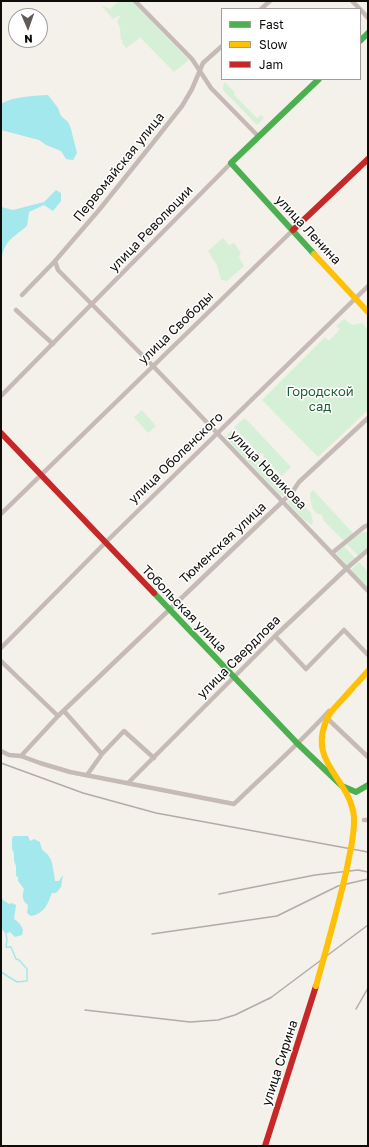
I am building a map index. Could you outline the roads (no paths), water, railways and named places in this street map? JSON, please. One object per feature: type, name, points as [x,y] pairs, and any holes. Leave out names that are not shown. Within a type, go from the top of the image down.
[{"type":"street","points":[[136,1],[192,59],[211,88],[258,136]]},
{"type":"street","points":[[361,10],[368,18]]},
{"type":"street","name":"Первомайская улица","points":[[22,295],[55,261],[99,210],[182,106],[192,89],[203,63],[221,47]]},
{"type":"street","name":"улица Революции","points":[[1,396],[258,136],[318,80]]},
{"type":"street","name":"улица Свободы","points":[[1,514],[368,159]]},
{"type":"street","name":"улица Ленина","points":[[231,163],[368,312]]},
{"type":"street","name":"улица Новикова","points":[[55,261],[58,270],[153,366],[368,591]]},
{"type":"street","name":"улица Оболенского","points":[[1,648],[106,542],[368,286]]},
{"type":"street","points":[[16,310],[53,344]]},
{"type":"street","name":"Тюменская улица","points":[[21,756],[58,716],[283,501],[293,491],[299,482],[368,418]]},
{"type":"street","name":"Тобольская улица","points":[[1,433],[297,743],[342,786],[356,792],[368,785]]},
{"type":"street","points":[[332,553],[364,526],[368,525]]},
{"type":"street","name":"улица Свердлова","points":[[128,783],[275,636],[368,550]]},
{"type":"street","points":[[275,636],[306,669],[344,630],[368,655]]},
{"type":"street","points":[[1,661],[58,716]]},
{"type":"street","name":"улица Сирина","points":[[264,1146],[316,986],[336,914],[352,840],[354,822],[352,807],[346,792],[324,756],[322,744],[323,726],[330,713],[368,671]]},
{"type":"street","points":[[1,751],[9,755],[21,756],[63,770],[234,804],[312,730],[345,693],[350,690]]},
{"type":"street","points":[[64,711],[102,754]]},
{"type":"street","points":[[330,721],[368,758]]},
{"type":"street","points":[[87,775],[102,754],[124,731],[154,758]]},
{"type":"water","points":[[48,95],[58,108],[61,116],[68,122],[71,129],[77,153],[73,160],[66,159],[61,151],[46,145],[39,140],[1,130],[1,104],[18,98]]},
{"type":"water","points":[[56,190],[61,193],[61,201],[53,211],[44,205],[29,212],[27,226],[8,242],[2,257],[1,265],[1,207],[13,210],[44,202]]},
{"type":"water","points":[[14,836],[28,836],[30,841],[34,839],[40,842],[43,850],[51,860],[55,881],[59,881],[63,875],[61,887],[56,893],[52,893],[45,908],[36,915],[31,916],[27,913],[28,905],[23,898],[24,889],[16,876],[16,866],[12,849],[12,838]]},
{"type":"water","points":[[1,895],[3,900],[9,904],[12,903],[16,905],[14,919],[19,922],[23,930],[22,935],[15,937],[10,932],[6,934],[1,928]]},
{"type":"waterway","points":[[1,972],[17,982],[27,981],[27,969],[19,960],[16,959],[11,947],[6,947],[6,934]]},
{"type":"railway","points":[[1,763],[83,793],[156,813],[368,852]]},
{"type":"railway","points":[[219,894],[315,875],[358,870],[368,872]]},
{"type":"railway","points":[[152,934],[277,916],[338,886],[368,879]]},
{"type":"railway","points":[[269,999],[368,925]]},
{"type":"railway","points":[[356,1009],[368,988]]},
{"type":"railway","points":[[85,1010],[190,1022],[218,1020],[235,1015],[272,997]]},
{"type":"park label","name":"Городской сад","points":[[320,400]]}]
